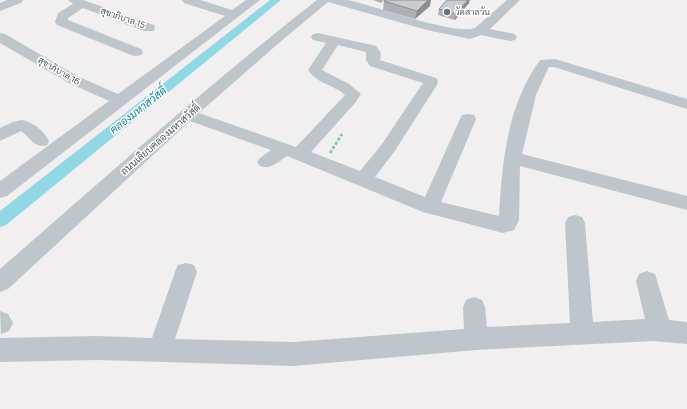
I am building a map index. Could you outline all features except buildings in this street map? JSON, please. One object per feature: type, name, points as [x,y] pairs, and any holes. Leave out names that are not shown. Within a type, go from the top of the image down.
[{"type":"street","points":[[0,7],[17,0]]},
{"type":"street","points":[[188,0],[234,15]]},
{"type":"street","points":[[0,192],[254,0]]},
{"type":"street","name":"ถนนเลียบคลองมหาสวัสดิ์","points":[[0,282],[275,39],[324,0]]},
{"type":"street","points":[[333,0],[466,35],[475,34],[480,31],[514,0]]},
{"type":"street","points":[[374,12],[387,0]]},
{"type":"street","points":[[78,2],[62,16],[61,22],[136,52]]},
{"type":"street","name":"สุขาภิบาล 15","points":[[78,2],[149,28]]},
{"type":"street","points":[[480,31],[510,37]]},
{"type":"street","name":"สุขาภิบาล 16","points":[[0,37],[74,80],[121,101]]},
{"type":"street","points":[[318,37],[371,49],[374,53],[373,60],[375,63],[431,81],[388,148],[363,180]]},
{"type":"street","points":[[266,162],[292,151],[350,100],[353,94],[346,87],[320,75],[315,70],[334,41]]},
{"type":"street","points":[[188,115],[292,151],[430,207],[503,225],[507,224],[509,220],[512,158],[527,97],[540,68],[548,62],[687,104]]},
{"type":"street","points":[[430,207],[468,119]]},
{"type":"street","points":[[0,135],[23,125],[28,126],[41,140]]},
{"type":"street","points":[[512,158],[687,203]]},
{"type":"street","points":[[575,223],[582,334]]},
{"type":"street","points":[[159,351],[186,272]]},
{"type":"street","points":[[647,281],[660,331]]},
{"type":"street","points":[[474,307],[476,339]]},
{"type":"street","points":[[0,350],[97,348],[293,354],[476,339],[660,331],[687,332]]},
{"type":"path","points":[[323,164],[342,134]]},
{"type":"waterway","name":"คลองมหาสวัสดิ์","points":[[0,220],[276,0]]},
{"type":"place","name":"วัดสาลวัน","points":[[447,12]]}]
